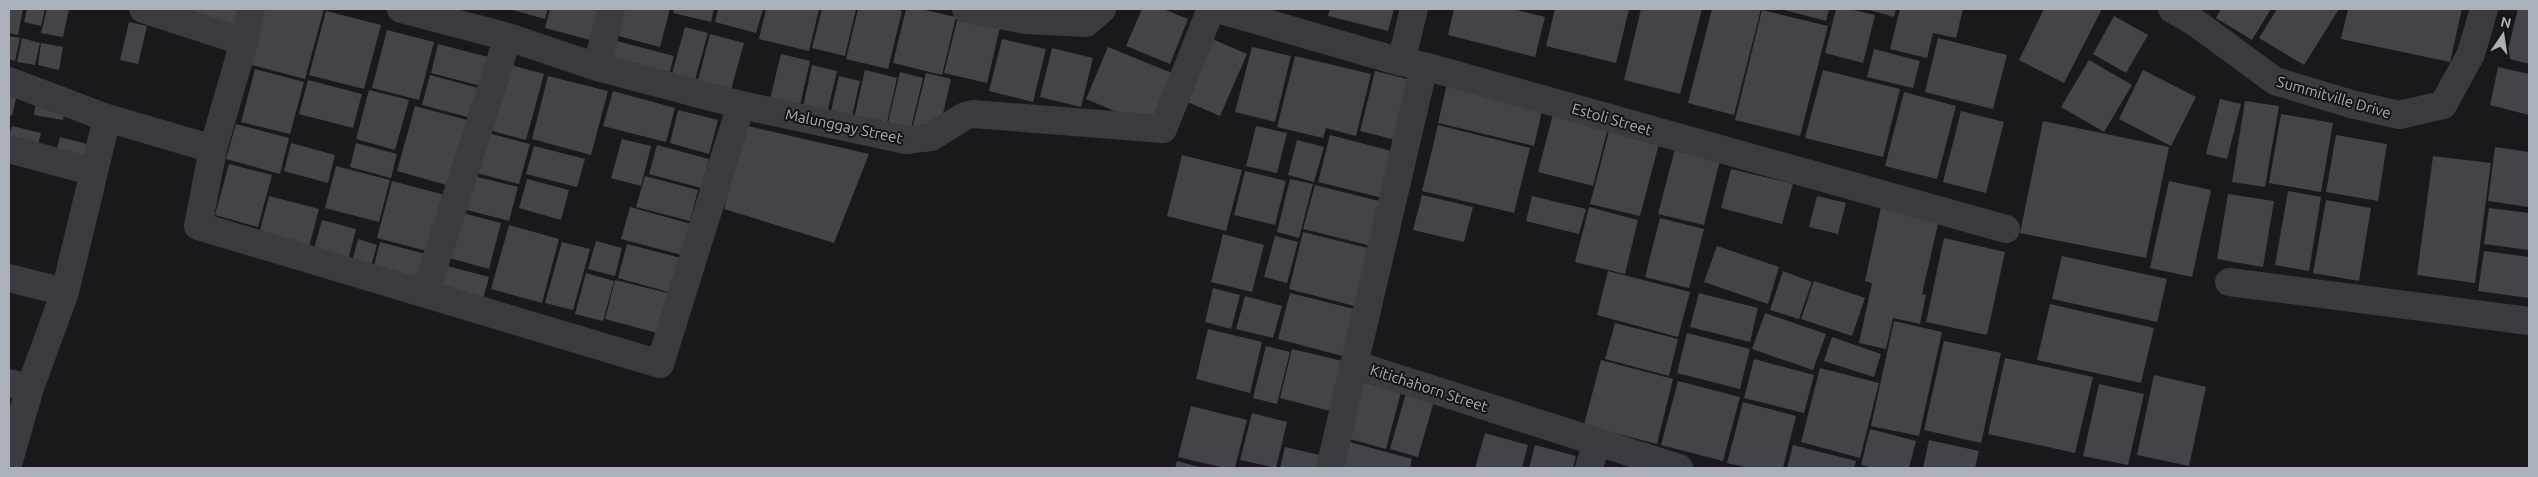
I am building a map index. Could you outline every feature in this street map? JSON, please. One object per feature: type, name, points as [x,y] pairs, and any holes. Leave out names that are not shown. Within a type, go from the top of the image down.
[{"type":"street","points":[[143,9],[244,42]]},
{"type":"street","points":[[251,9],[244,42],[212,149],[198,226],[660,364],[742,104]]},
{"type":"street","name":"Malunggay Street","points":[[402,9],[484,20],[508,37],[597,67],[742,104],[906,140],[931,137],[964,116],[973,114],[1163,129],[1211,9]]},
{"type":"street","points":[[597,67],[611,9]]},
{"type":"street","points":[[966,9],[1026,20],[1086,23],[1102,9]]},
{"type":"street","name":"Estoli Street","points":[[1218,9],[2006,229]]},
{"type":"street","name":"Kitichahorn Street","points":[[1414,9],[1412,64],[1356,365],[1679,468]]},
{"type":"street","name":"Summitville Drive","points":[[2172,9],[2198,16],[2275,81],[2351,104],[2399,115],[2443,105],[2471,54],[2484,9]]},
{"type":"street","points":[[425,294],[508,37]]},
{"type":"street","points":[[9,81],[107,118],[212,149]]},
{"type":"street","points":[[9,461],[19,385],[65,292],[107,118]]},
{"type":"street","points":[[9,149],[94,172]]},
{"type":"street","points":[[9,278],[65,292]]},
{"type":"street","points":[[2229,282],[2529,321]]},
{"type":"street","points":[[1330,468],[1356,365]]},
{"type":"street","points":[[1589,468],[1597,442]]},
{"type":"building","points":[[9,9],[23,9],[18,35],[9,33]]},
{"type":"building","points":[[27,9],[45,9],[41,26],[24,22]]},
{"type":"building","points":[[47,9],[69,9],[63,37],[41,33]]},
{"type":"building","points":[[178,9],[244,9],[239,31]]},
{"type":"building","points":[[262,9],[324,9],[305,79],[248,64]]},
{"type":"building","points":[[509,9],[548,9],[545,19]]},
{"type":"building","points":[[550,9],[607,9],[598,42],[545,28]]},
{"type":"building","points":[[618,9],[670,9],[660,47],[611,34]]},
{"type":"building","points":[[674,9],[714,9],[711,22],[673,13]]},
{"type":"building","points":[[718,9],[763,9],[756,33],[715,22]]},
{"type":"building","points":[[766,9],[819,9],[809,51],[759,39]]},
{"type":"building","points":[[822,9],[856,9],[845,56],[812,48]]},
{"type":"building","points":[[858,9],[892,9],[902,11],[888,69],[846,59]]},
{"type":"building","points":[[906,9],[920,9],[956,17],[942,75],[893,63]]},
{"type":"building","points":[[1142,9],[1163,9],[1188,19],[1170,64],[1126,46]]},
{"type":"building","points":[[1330,9],[1394,9],[1388,31],[1328,16]]},
{"type":"building","points":[[1454,9],[1513,9],[1545,17],[1535,57],[1448,35]]},
{"type":"building","points":[[1555,9],[1629,9],[1616,63],[1546,46]]},
{"type":"building","points":[[1641,9],[1702,9],[1680,94],[1624,80]]},
{"type":"building","points":[[1712,9],[1761,9],[1734,115],[1688,103]]},
{"type":"building","points":[[1781,9],[1829,9],[1826,21]]},
{"type":"building","points":[[1836,9],[1849,9],[1875,15],[1863,63],[1825,53]]},
{"type":"building","points":[[1866,9],[1896,9],[1894,17]]},
{"type":"building","points":[[1900,9],[1963,9],[1956,38],[1933,33],[1927,58],[1890,49]]},
{"type":"building","points":[[2044,9],[2102,9],[2064,83],[2019,60]]},
{"type":"building","points":[[2221,9],[2271,9],[2252,40],[2216,18]]},
{"type":"building","points":[[2277,9],[2339,9],[2304,65],[2259,38]]},
{"type":"building","points":[[2348,9],[2462,9],[2450,62],[2341,39]]},
{"type":"building","points":[[2518,9],[2529,9],[2529,64],[2506,58]]},
{"type":"building","points":[[1762,10],[1828,26],[1800,136],[1735,120]]},
{"type":"building","points":[[326,11],[381,25],[364,89],[309,75]]},
{"type":"building","points":[[959,13],[1001,23],[987,83],[944,73]]},
{"type":"building","points":[[2114,16],[2148,35],[2126,73],[2093,54]]},
{"type":"building","points":[[129,22],[147,26],[138,64],[120,60]]},
{"type":"building","points":[[685,27],[708,33],[693,87],[670,81]]},
{"type":"building","points":[[387,30],[434,42],[419,100],[372,88]]},
{"type":"building","points":[[710,34],[744,43],[729,97],[696,88]]},
{"type":"building","points":[[9,36],[20,38],[15,61],[9,59]]},
{"type":"building","points":[[22,38],[40,43],[35,65],[17,62]]},
{"type":"building","points":[[1210,38],[1247,54],[1220,116],[1183,100]]},
{"type":"building","points":[[1938,38],[2007,55],[1993,109],[1925,92]]},
{"type":"building","points":[[1002,39],[1046,49],[1033,102],[989,91]]},
{"type":"building","points":[[613,40],[674,56],[667,82],[606,67]]},
{"type":"building","points":[[41,43],[63,47],[59,70],[38,65]]},
{"type":"building","points":[[438,44],[488,57],[481,86],[431,73]]},
{"type":"building","points":[[1108,47],[1172,73],[1150,126],[1086,99]]},
{"type":"building","points":[[1252,47],[1291,56],[1275,122],[1235,112]]},
{"type":"building","points":[[1052,48],[1093,58],[1081,107],[1040,97]]},
{"type":"building","points":[[1874,49],[1920,61],[1913,88],[1867,77]]},
{"type":"building","points":[[781,54],[810,61],[798,114],[768,107]]},
{"type":"building","points":[[1295,56],[1371,74],[1356,136],[1326,128],[1323,138],[1277,127]]},
{"type":"building","points":[[2089,60],[2132,85],[2104,132],[2061,107]]},
{"type":"building","points":[[503,63],[544,74],[526,140],[485,129]]},
{"type":"building","points":[[812,65],[837,71],[825,122],[801,116]]},
{"type":"building","points":[[2498,67],[2529,74],[2529,115],[2490,105]]},
{"type":"building","points":[[255,69],[304,82],[290,134],[241,122]]},
{"type":"building","points":[[865,70],[897,78],[885,131],[853,123]]},
{"type":"building","points":[[1823,70],[1900,89],[1883,157],[1805,138]]},
{"type":"building","points":[[2143,70],[2196,97],[2171,146],[2119,119]]},
{"type":"building","points":[[1375,71],[1419,82],[1404,142],[1360,131]]},
{"type":"building","points":[[900,72],[923,78],[910,132],[887,127]]},
{"type":"building","points":[[926,73],[951,79],[939,131],[913,125]]},
{"type":"building","points":[[430,75],[482,89],[475,119],[422,105]]},
{"type":"building","points":[[548,76],[608,91],[591,155],[532,139]]},
{"type":"building","points":[[839,76],[860,81],[850,125],[829,120]]},
{"type":"building","points":[[1448,79],[1544,102],[1534,146],[1438,123]]},
{"type":"building","points":[[308,80],[362,94],[353,128],[299,114]]},
{"type":"building","points":[[9,87],[18,89],[12,116],[9,115]]},
{"type":"building","points":[[369,90],[409,100],[395,150],[356,139]]},
{"type":"building","points":[[613,91],[675,108],[666,142],[603,126]]},
{"type":"building","points":[[1904,92],[1956,106],[1937,179],[1885,166]]},
{"type":"building","points":[[2220,99],[2241,104],[2227,159],[2206,154]]},
{"type":"building","points":[[36,101],[66,105],[63,120],[34,115]]},
{"type":"building","points":[[2245,101],[2279,106],[2265,187],[2232,182]]},
{"type":"building","points":[[415,106],[475,122],[457,188],[397,171]]},
{"type":"building","points":[[678,110],[718,120],[709,154],[670,143]]},
{"type":"building","points":[[1554,110],[1609,124],[1593,186],[1538,172]]},
{"type":"building","points":[[1961,111],[2004,122],[1986,193],[1943,182]]},
{"type":"building","points":[[2281,114],[2333,123],[2321,192],[2269,183]]},
{"type":"building","points":[[2043,121],[2169,147],[2146,258],[2020,233]]},
{"type":"building","points":[[236,124],[289,138],[280,174],[226,159]]},
{"type":"building","points":[[1611,124],[1661,136],[1640,216],[1590,204]]},
{"type":"building","points":[[744,125],[869,154],[834,243],[724,209]]},
{"type":"building","points":[[1438,125],[1530,148],[1514,213],[1422,191]]},
{"type":"building","points":[[12,126],[41,133],[36,153],[9,137]]},
{"type":"building","points":[[1256,126],[1287,133],[1277,173],[1246,166]]},
{"type":"building","points":[[480,131],[530,144],[519,184],[469,171]]},
{"type":"building","points":[[1330,135],[1399,153],[1387,199],[1318,182]]},
{"type":"building","points":[[2336,135],[2387,144],[2378,201],[2326,192]]},
{"type":"building","points":[[60,137],[95,146],[90,166],[55,158]]},
{"type":"building","points":[[622,139],[651,146],[641,186],[611,178]]},
{"type":"building","points":[[1297,140],[1324,147],[1314,182],[1288,175]]},
{"type":"building","points":[[291,143],[335,155],[328,183],[284,171]]},
{"type":"building","points":[[356,143],[397,154],[391,178],[350,167]]},
{"type":"building","points":[[657,145],[709,159],[701,188],[649,174]]},
{"type":"building","points":[[1676,145],[1721,156],[1704,225],[1658,214]]},
{"type":"building","points":[[534,146],[585,159],[577,187],[526,174]]},
{"type":"building","points":[[2495,147],[2529,152],[2529,207],[2488,201]]},
{"type":"building","points":[[1182,155],[1242,170],[1226,231],[1167,216]]},
{"type":"building","points":[[2433,156],[2491,163],[2475,283],[2417,275]]},
{"type":"building","points":[[229,164],[272,175],[258,227],[215,215]]},
{"type":"building","points":[[336,166],[390,180],[379,222],[325,208]]},
{"type":"building","points":[[1731,169],[1793,184],[1782,224],[1721,208]]},
{"type":"building","points":[[1245,171],[1286,181],[1275,225],[1234,215]]},
{"type":"building","points":[[469,175],[518,187],[509,221],[460,208]]},
{"type":"building","points":[[645,176],[698,190],[690,221],[636,207]]},
{"type":"building","points":[[527,179],[569,190],[561,220],[519,208]]},
{"type":"building","points":[[1290,179],[1313,184],[1299,238],[1277,232]]},
{"type":"building","points":[[392,181],[445,195],[431,252],[377,238]]},
{"type":"building","points":[[2169,181],[2211,190],[2192,277],[2150,268]]},
{"type":"building","points":[[1315,185],[1387,203],[1375,247],[1303,229]]},
{"type":"building","points":[[2288,191],[2321,197],[2309,271],[2275,265]]},
{"type":"building","points":[[2228,194],[2274,201],[2263,267],[2217,259]]},
{"type":"building","points":[[1422,195],[1473,207],[1464,242],[1413,230]]},
{"type":"building","points":[[269,196],[319,209],[309,247],[259,234]]},
{"type":"building","points":[[1532,196],[1586,209],[1579,234],[1526,221]]},
{"type":"building","points":[[1817,196],[1846,203],[1838,234],[1809,227]]},
{"type":"building","points":[[1883,198],[1941,211],[1922,294],[1926,295],[1920,324],[1893,318],[1886,349],[1859,343],[1872,283],[1865,281]]},
{"type":"building","points":[[2326,200],[2371,208],[2359,281],[2313,273]]},
{"type":"building","points":[[630,207],[691,224],[682,255],[621,239]]},
{"type":"building","points":[[1589,207],[1638,220],[1625,274],[1575,262]]},
{"type":"building","points":[[2489,208],[2529,213],[2529,250],[2484,244]]},
{"type":"building","points":[[455,211],[501,223],[489,269],[443,256]]},
{"type":"building","points":[[1660,218],[1704,229],[1689,288],[1645,277]]},
{"type":"building","points":[[322,220],[356,229],[348,261],[313,252]]},
{"type":"building","points":[[509,225],[559,239],[542,303],[491,289]]},
{"type":"building","points":[[1303,232],[1376,250],[1362,308],[1289,289]]},
{"type":"building","points":[[1223,234],[1264,245],[1252,292],[1211,282]]},
{"type":"building","points":[[1275,236],[1298,242],[1287,283],[1264,277]]},
{"type":"building","points":[[1944,238],[2005,252],[1987,335],[1926,322]]},
{"type":"building","points":[[358,239],[377,245],[370,270],[351,265]]},
{"type":"building","points":[[596,241],[622,248],[615,276],[588,269]]},
{"type":"building","points":[[380,242],[433,256],[424,287],[372,273]]},
{"type":"building","points":[[562,242],[590,249],[573,310],[545,303]]},
{"type":"building","points":[[627,244],[681,258],[672,293],[618,278]]},
{"type":"building","points":[[1717,246],[1779,267],[1768,304],[1704,282]]},
{"type":"building","points":[[2484,251],[2529,257],[2529,298],[2478,291]]},
{"type":"building","points":[[2062,256],[2167,279],[2157,322],[2052,299]]},
{"type":"building","points":[[440,264],[489,277],[481,307],[432,294]]},
{"type":"building","points":[[1608,271],[1690,292],[1678,337],[1597,315]]},
{"type":"building","points":[[1783,271],[1812,282],[1799,319],[1770,310]]},
{"type":"building","points":[[586,273],[614,281],[603,321],[575,314]]},
{"type":"building","points":[[615,280],[672,294],[661,334],[605,319]]},
{"type":"building","points":[[1814,281],[1865,298],[1852,336],[1801,319]]},
{"type":"building","points":[[1213,288],[1240,295],[1231,329],[1205,322]]},
{"type":"building","points":[[1290,293],[1362,311],[1350,358],[1278,339]]},
{"type":"building","points":[[1699,293],[1758,308],[1750,342],[1690,327]]},
{"type":"building","points":[[1245,296],[1282,306],[1273,338],[1236,329]]},
{"type":"building","points":[[2050,304],[2154,328],[2141,383],[2037,360]]},
{"type":"building","points":[[1765,313],[1826,334],[1813,370],[1752,349]]},
{"type":"building","points":[[1894,321],[1942,332],[1919,436],[1871,426]]},
{"type":"building","points":[[1615,323],[1678,339],[1669,376],[1605,359]]},
{"type":"building","points":[[1208,329],[1262,342],[1250,393],[1196,379]]},
{"type":"building","points":[[1687,333],[1750,349],[1740,389],[1677,373]]},
{"type":"building","points":[[1832,337],[1881,354],[1874,377],[1824,361]]},
{"type":"building","points":[[1944,341],[2001,353],[1981,443],[1924,430]]},
{"type":"building","points":[[1266,346],[1290,352],[1277,404],[1253,398]]},
{"type":"building","points":[[1292,349],[1347,362],[1334,412],[1280,398]]},
{"type":"building","points":[[2005,358],[2093,377],[2075,453],[1988,434]]},
{"type":"building","points":[[1754,359],[1814,375],[1804,413],[1744,398]]},
{"type":"building","points":[[1601,360],[1673,379],[1657,444],[1584,425]]},
{"type":"building","points":[[1820,368],[1879,383],[1860,458],[1801,442]]},
{"type":"building","points":[[2154,375],[2206,387],[2189,466],[2137,455]]},
{"type":"building","points":[[1355,380],[1401,392],[1386,449],[1339,436]]},
{"type":"building","points":[[1678,381],[1740,397],[1723,461],[1661,445]]},
{"type":"building","points":[[2099,384],[2144,394],[2128,465],[2083,456]]},
{"type":"building","points":[[1406,393],[1434,401],[1418,457],[1390,449]]},
{"type":"building","points":[[1743,402],[1796,416],[1783,468],[1750,468],[1727,463]]},
{"type":"building","points":[[1191,406],[1247,420],[1235,468],[1225,468],[1178,457]]},
{"type":"building","points":[[1252,413],[1287,422],[1276,468],[1240,460]]},
{"type":"building","points":[[1870,429],[1916,441],[1909,468],[1874,468],[1861,465]]},
{"type":"building","points":[[1485,433],[1528,445],[1522,468],[1475,468]]},
{"type":"building","points":[[1929,440],[1979,451],[1975,468],[1923,468]]},
{"type":"building","points":[[1346,441],[1412,459],[1410,468],[1339,468]]},
{"type":"building","points":[[1535,445],[1576,456],[1573,468],[1529,468]]},
{"type":"building","points":[[1793,445],[1856,461],[1854,468],[1787,468]]},
{"type":"building","points":[[1285,447],[1324,456],[1321,468],[1280,468]]},
{"type":"building","points":[[1177,461],[1203,468],[1175,468]]}]
